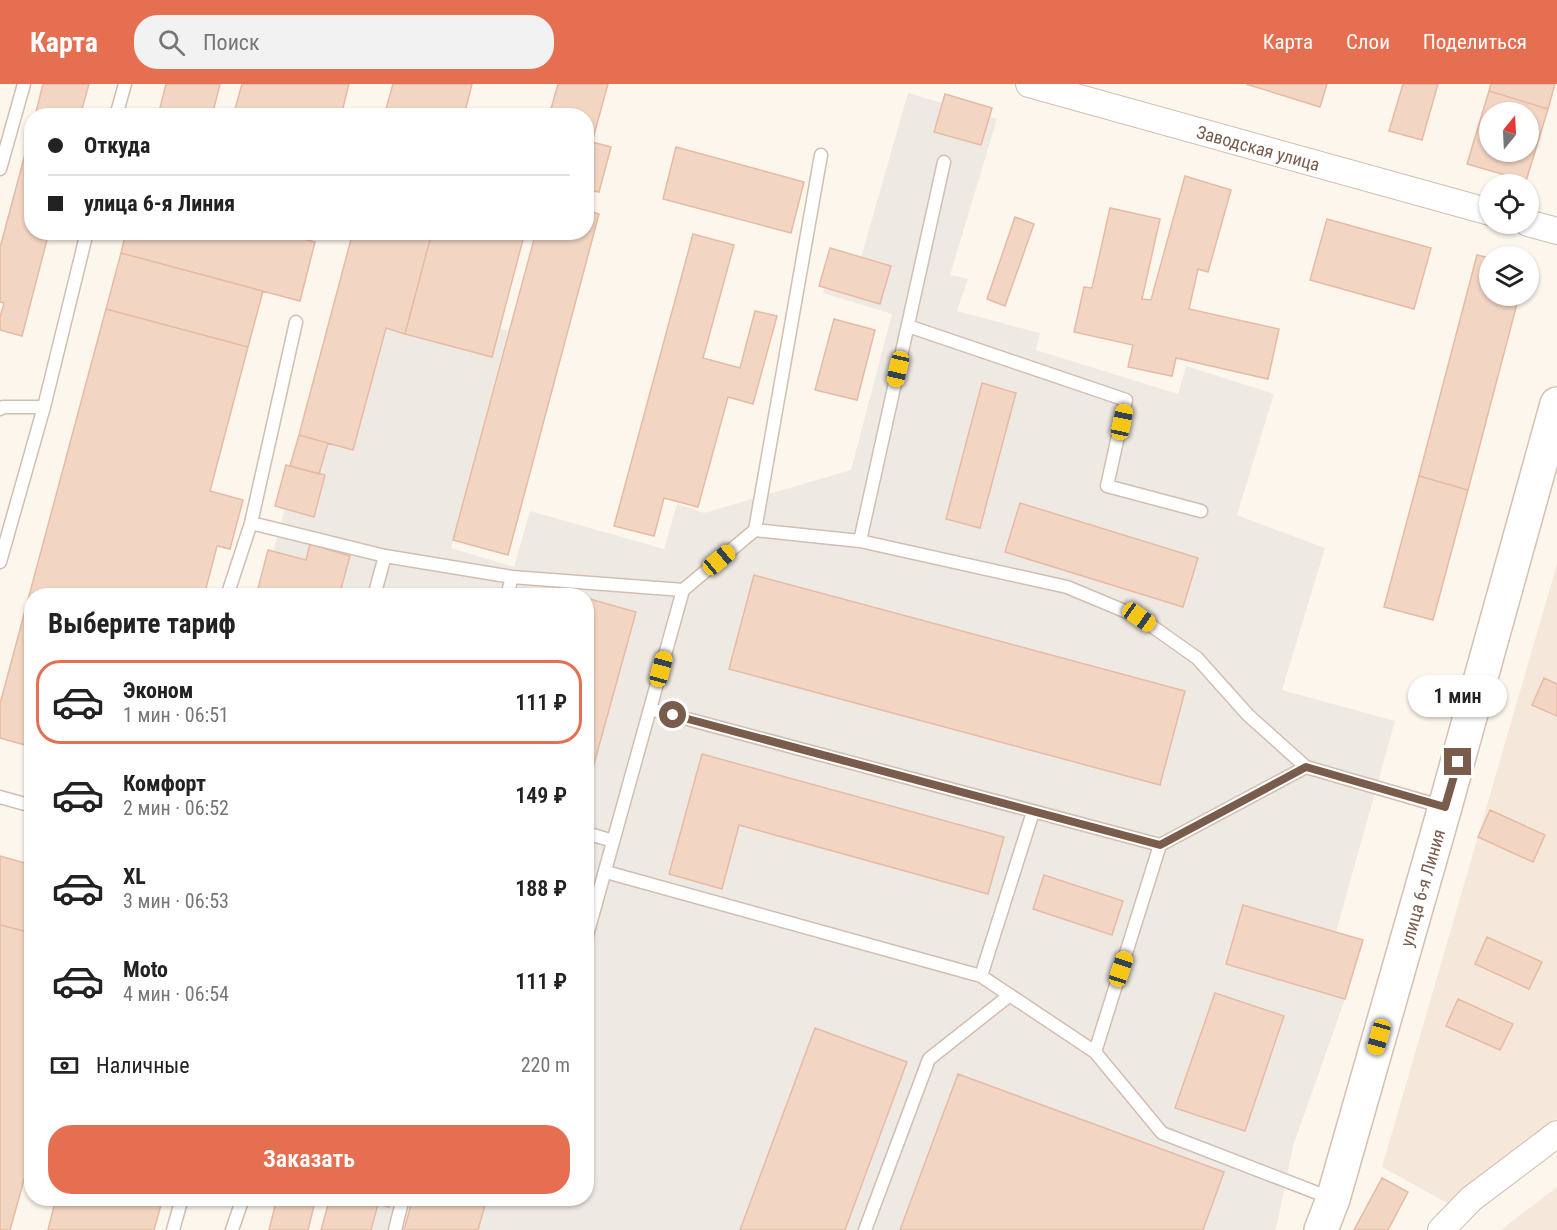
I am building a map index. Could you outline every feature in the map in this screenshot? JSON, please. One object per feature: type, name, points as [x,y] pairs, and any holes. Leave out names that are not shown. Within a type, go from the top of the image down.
[{"type":"street","name":"Заводская улица","points":[[1029,84],[1479,209]]},
{"type":"street","points":[[1539,226],[1557,231]]},
{"type":"street","name":"улица 6-я Линия","points":[[1321,1230],[1333,1198],[1445,807],[1557,404]]},
{"type":"street","points":[[1441,1230],[1471,1199],[1557,1134]]},
{"type":"lane","points":[[0,168],[24,84]]},
{"type":"lane","points":[[118,108],[125,84]]},
{"type":"lane","points":[[594,912],[683,590],[755,530],[821,155]]},
{"type":"lane","points":[[860,541],[944,162]]},
{"type":"lane","points":[[0,562],[44,407],[85,240]]},
{"type":"lane","points":[[230,588],[251,523],[296,321]]},
{"type":"lane","points":[[908,326],[1126,400],[1107,486],[1201,511]]},
{"type":"lane","points":[[1,406],[44,407]]},
{"type":"lane","points":[[251,523],[385,556],[512,577],[683,590]]},
{"type":"lane","points":[[755,530],[860,541],[1068,587],[1139,617],[1197,658],[1248,715],[1306,767],[1445,807]]},
{"type":"lane","points":[[376,588],[385,556]]},
{"type":"lane","points":[[509,588],[512,577]]},
{"type":"lane","points":[[650,709],[1160,845],[1306,767]]},
{"type":"lane","points":[[0,797],[24,804]]},
{"type":"lane","points":[[981,976],[1033,812]]},
{"type":"lane","points":[[594,835],[613,841]]},
{"type":"lane","points":[[1095,1052],[1160,845]]},
{"type":"lane","points":[[606,872],[981,976],[1095,1052],[1162,1133],[1333,1198]]},
{"type":"lane","points":[[865,1230],[929,1059],[1010,995]]},
{"type":"lane","points":[[173,1230],[180,1206]]},
{"type":"lane","points":[[232,1230],[240,1206]]},
{"type":"lane","points":[[395,1230],[401,1206]]},
{"type":"shaded area","points":[[908,93],[997,119],[950,275],[968,279],[957,311],[1040,333],[1036,350],[1178,394],[1186,366],[1274,394],[1237,515],[1325,548],[1282,690],[1395,721],[1336,932],[1363,940],[1345,999],[1293,1146],[1275,1230],[331,1230],[338,1206],[594,1206],[594,588],[263,588],[358,240],[366,240],[420,305],[508,331],[451,548],[514,567],[530,511],[664,549],[677,504],[704,513],[851,470],[892,314],[823,293],[835,252],[861,258]]},
{"type":"shaded area","points":[[1557,564],[1557,1118],[1447,1203],[1382,1167]]},
{"type":"shaded area","points":[[1557,1187],[1557,1230],[1501,1230]]},
{"type":"building","points":[[43,84],[89,84],[82,108],[37,108]]},
{"type":"building","points":[[166,84],[220,84],[214,108],[160,108]]},
{"type":"building","points":[[242,84],[349,84],[343,108],[235,108]]},
{"type":"building","points":[[393,84],[472,84],[466,108],[386,108]]},
{"type":"building","points":[[558,84],[608,84],[594,135],[594,108],[551,108]]},
{"type":"building","points":[[1246,84],[1327,84],[1320,107]]},
{"type":"building","points":[[1403,84],[1438,84],[1422,140],[1389,131]]},
{"type":"building","points":[[1491,84],[1555,84],[1548,109],[1539,106],[1539,102],[1525,102],[1489,91]]},
{"type":"building","points":[[1489,91],[1525,102],[1486,102]]},
{"type":"building","points":[[945,94],[992,108],[981,145],[934,132]]},
{"type":"building","points":[[1539,106],[1548,109],[1539,138]]},
{"type":"building","points":[[1479,124],[1479,162],[1532,162],[1528,174],[1502,174],[1467,164]]},
{"type":"building","points":[[594,143],[611,147],[599,192],[594,191]]},
{"type":"building","points":[[676,147],[804,182],[791,233],[663,199]]},
{"type":"building","points":[[24,158],[24,240],[47,240],[22,336],[0,330],[0,317],[4,303],[0,302],[0,248]]},
{"type":"building","points":[[1185,176],[1231,190],[1208,272],[1198,269],[1189,309],[1279,329],[1268,379],[1176,358],[1172,376],[1128,367],[1133,345],[1074,332],[1084,287],[1092,288],[1110,208],[1160,219],[1142,299],[1151,300]]},
{"type":"building","points":[[594,212],[599,214],[594,233]]},
{"type":"building","points":[[1015,217],[1034,224],[1005,306],[987,299]]},
{"type":"building","points":[[1327,219],[1431,248],[1414,309],[1310,280]]},
{"type":"building","points":[[693,234],[734,245],[703,358],[740,368],[755,311],[777,316],[753,404],[728,397],[698,507],[664,498],[654,536],[614,526]]},
{"type":"building","points":[[124,240],[308,240],[315,242],[300,301],[121,253]]},
{"type":"building","points":[[351,240],[430,240],[405,334],[386,328],[353,450],[299,435]]},
{"type":"building","points":[[430,240],[523,240],[492,357],[405,334]]},
{"type":"building","points":[[534,240],[592,240],[508,555],[453,540]]},
{"type":"building","points":[[830,248],[891,266],[880,304],[819,286]]},
{"type":"building","points":[[121,253],[263,291],[248,347],[106,309]]},
{"type":"building","points":[[1477,255],[1479,255],[1479,306],[1516,306],[1468,490],[1419,476]]},
{"type":"building","points":[[106,309],[248,347],[210,491],[243,500],[230,549],[217,546],[206,588],[31,588]]},
{"type":"building","points":[[834,319],[875,330],[857,400],[815,390]]},
{"type":"building","points":[[982,383],[1016,393],[980,528],[946,519]]},
{"type":"building","points":[[299,435],[328,443],[319,474],[290,466]]},
{"type":"building","points":[[286,465],[325,475],[314,517],[275,506]]},
{"type":"building","points":[[1419,476],[1468,490],[1433,620],[1384,607]]},
{"type":"building","points":[[1020,503],[1198,558],[1183,607],[1005,552]]},
{"type":"building","points":[[310,544],[350,556],[341,588],[258,588],[268,550],[306,560]]},
{"type":"building","points":[[754,575],[1185,691],[1160,785],[729,669]]},
{"type":"building","points":[[594,600],[636,612],[594,764]]},
{"type":"building","points":[[24,615],[24,745],[0,738],[0,704]]},
{"type":"building","points":[[1544,678],[1557,684],[1557,716],[1532,705]]},
{"type":"building","points":[[702,754],[1004,837],[988,894],[739,825],[722,889],[669,874]]},
{"type":"building","points":[[1490,810],[1545,835],[1533,862],[1478,837]]},
{"type":"building","points":[[0,856],[24,863],[24,931],[0,925]]},
{"type":"building","points":[[1044,875],[1123,901],[1112,935],[1033,909]]},
{"type":"building","points":[[1243,905],[1363,940],[1345,999],[1226,964]]},
{"type":"building","points":[[0,925],[24,931],[24,1180],[10,1230],[0,1230]]},
{"type":"building","points":[[1487,937],[1542,962],[1529,989],[1475,964]]},
{"type":"building","points":[[1215,993],[1284,1016],[1245,1131],[1175,1108]]},
{"type":"building","points":[[1458,999],[1513,1024],[1500,1050],[1446,1026]]},
{"type":"building","points":[[815,1028],[907,1062],[845,1230],[740,1230]]},
{"type":"building","points":[[958,1074],[1224,1172],[1203,1230],[900,1230]]},
{"type":"building","points":[[1382,1178],[1408,1192],[1388,1230],[1354,1230]]},
{"type":"building","points":[[54,1206],[161,1206],[154,1230],[48,1230]]},
{"type":"building","points":[[275,1206],[314,1206],[308,1230],[269,1230]]},
{"type":"building","points":[[328,1206],[377,1206],[371,1230],[321,1230]]},
{"type":"building","points":[[411,1206],[485,1206],[478,1230],[404,1230]]},
{"type":"route","points":[[673,715],[1160,845],[1306,767],[1445,807],[1458,762]]}]
